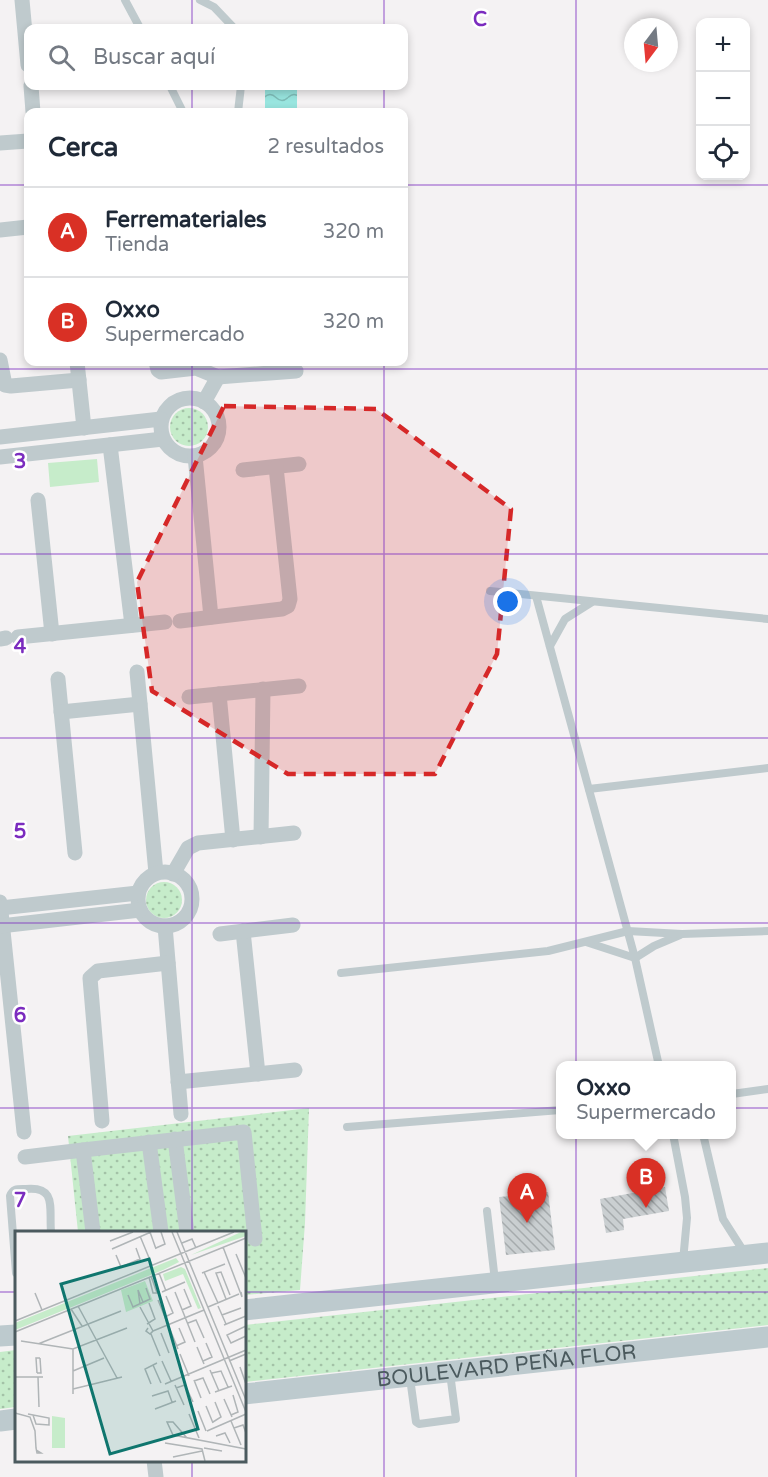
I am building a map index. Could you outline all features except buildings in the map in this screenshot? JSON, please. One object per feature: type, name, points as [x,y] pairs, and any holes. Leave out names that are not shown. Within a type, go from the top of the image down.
[{"type":"main road","points":[[246,1310],[768,1253]]},
{"type":"main road","points":[[0,1336],[15,1335]]},
{"type":"main road","name":"BOULEVARD PEÑA FLOR","points":[[246,1394],[768,1337]]},
{"type":"main road","points":[[0,1421],[15,1419]]},
{"type":"street","points":[[22,0],[24,24]]},
{"type":"street","points":[[31,90],[33,108]]},
{"type":"street","points":[[0,143],[24,141]]},
{"type":"street","points":[[0,230],[24,227]]},
{"type":"street","points":[[0,360],[5,385],[79,380]]},
{"type":"street","points":[[77,366],[84,428]]},
{"type":"street","points":[[157,366],[161,372],[196,368],[218,377]]},
{"type":"street","points":[[204,402],[218,377],[234,368],[267,367],[296,371]]},
{"type":"street","points":[[190,398],[204,402],[215,412],[218,420],[217,439],[204,453],[185,456],[176,453],[163,439],[160,429],[161,419],[172,404],[181,399],[190,398]]},
{"type":"street","points":[[0,437],[161,419]]},
{"type":"street","points":[[0,457],[163,439]]},
{"type":"street","points":[[110,445],[132,625]]},
{"type":"street","points":[[195,456],[211,618]]},
{"type":"street","points":[[243,470],[299,464]]},
{"type":"street","points":[[8,638],[211,618],[285,608],[290,602],[276,467]]},
{"type":"street","points":[[38,500],[52,634]]},
{"type":"street","points":[[137,672],[156,873]]},
{"type":"street","points":[[58,679],[75,854]]},
{"type":"street","points":[[189,697],[298,686]]},
{"type":"street","points":[[261,837],[263,689]]},
{"type":"street","points":[[219,694],[233,840]]},
{"type":"street","points":[[61,712],[140,704]]},
{"type":"street","points":[[173,874],[188,848],[198,843],[294,833]]},
{"type":"street","points":[[156,873],[173,874],[184,880],[191,891],[192,904],[187,915],[177,924],[165,926],[150,922],[140,910],[138,893],[145,881],[156,873]]},
{"type":"street","points":[[0,908],[138,893]]},
{"type":"street","points":[[0,902],[4,978],[24,1132]]},
{"type":"street","points":[[1,926],[140,910]]},
{"type":"street","points":[[220,934],[293,925]]},
{"type":"street","points":[[165,926],[181,1114]]},
{"type":"street","points":[[243,931],[258,1074]]},
{"type":"street","points":[[102,1121],[90,978],[98,971],[168,963]]},
{"type":"street","points":[[178,1082],[295,1070]]},
{"type":"street","points":[[25,1156],[244,1132],[255,1239]]},
{"type":"street","points":[[176,1139],[187,1231]]},
{"type":"street","points":[[149,1142],[161,1231]]},
{"type":"street","points":[[84,1150],[93,1231]]},
{"type":"street","points":[[154,1462],[156,1477]]},
{"type":"lane","points":[[124,0],[138,24]]},
{"type":"lane","points":[[200,0],[214,7],[230,24]]},
{"type":"lane","points":[[172,90],[181,108]]},
{"type":"lane","points":[[238,108],[241,90]]},
{"type":"lane","points":[[490,591],[768,619]]},
{"type":"lane","points":[[536,596],[628,931],[658,1061]]},
{"type":"lane","points":[[550,646],[565,619],[592,602]]},
{"type":"lane","points":[[589,789],[768,768]]},
{"type":"lane","points":[[341,974],[548,951],[628,931],[682,934],[768,931]]},
{"type":"lane","points":[[635,958],[654,946],[682,934]]},
{"type":"lane","points":[[585,942],[635,958]]},
{"type":"lane","points":[[736,1093],[768,1089]]},
{"type":"lane","points":[[347,1127],[556,1110]]},
{"type":"lane","points":[[674,1139],[686,1207],[686,1233],[682,1263]]},
{"type":"lane","points":[[705,1139],[723,1218],[747,1256]]},
{"type":"lane","points":[[15,1260],[10,1196],[12,1192],[39,1187],[46,1191],[49,1197],[51,1231]]},
{"type":"lane","points":[[487,1211],[495,1283]]},
{"type":"lane","points":[[410,1376],[416,1422],[419,1424],[456,1419],[450,1372]]},
{"type":"highlighted area","points":[[224,406],[376,409],[511,509],[497,654],[435,774],[288,774],[152,691],[137,582]]},
{"type":"green space","points":[[189,408],[202,414],[208,427],[202,440],[189,446],[176,440],[170,427],[176,414]]},
{"type":"green space","points":[[97,459],[99,482],[50,487],[48,463]]},
{"type":"green space","points":[[164,882],[176,888],[182,900],[176,912],[164,918],[152,912],[146,900],[152,888]]},
{"type":"green space","points":[[309,1108],[300,1290],[246,1295],[246,1231],[78,1231],[68,1136]]},
{"type":"green space","points":[[768,1268],[768,1325],[246,1382],[246,1325]]},
{"type":"green space","points":[[15,1350],[15,1407],[0,1409],[0,1352]]},
{"type":"water","points":[[265,90],[297,90],[297,108],[265,108]]},
{"type":"place","name":"Oxxo","points":[[646,1208]]},
{"type":"place","name":"Ferremateriales","points":[[527,1223]]}]
